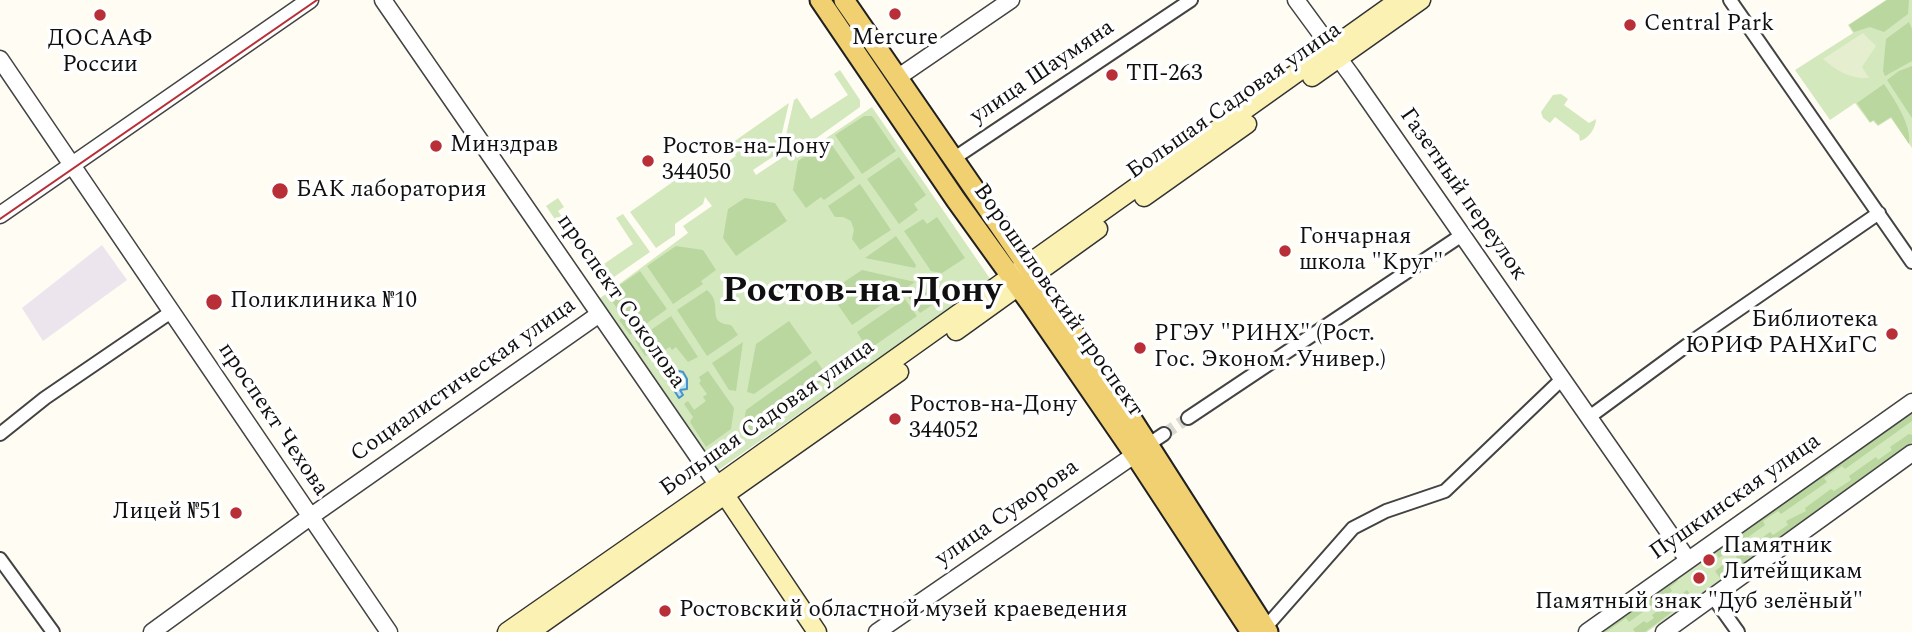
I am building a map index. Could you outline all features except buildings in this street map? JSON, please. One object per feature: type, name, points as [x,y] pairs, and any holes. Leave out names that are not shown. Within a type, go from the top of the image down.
[{"type":"main road","name":"Ворошиловский проспект","points":[[844,0],[953,159],[1022,276]]},
{"type":"main road","name":"Большая Садовая улица","points":[[1336,53],[1399,0]]},
{"type":"main road","name":"Большая Садовая улица","points":[[530,632],[721,490],[1336,53],[1421,0]]},
{"type":"main road","name":"Ворошиловский проспект","points":[[827,3],[1022,276],[1149,444],[1261,630]]},
{"type":"main road","name":"Большая Садовая улица","points":[[507,632],[721,490]]},
{"type":"main road","name":"проспект Соколова","points":[[721,490],[817,632]]},
{"type":"street","points":[[0,215],[310,0]]},
{"type":"street","name":"проспект Соколова","points":[[383,0],[721,490]]},
{"type":"street","points":[[897,78],[1011,0]]},
{"type":"street","name":"улица Шаумяна","points":[[953,159],[1191,0]]},
{"type":"street","name":"Газетный переулок","points":[[1296,0],[1336,53],[1688,561]]},
{"type":"street","points":[[1730,0],[1912,262]]},
{"type":"street","name":"проспект Чехова","points":[[0,59],[389,632]]},
{"type":"street","points":[[1588,418],[1690,343],[1879,213]]},
{"type":"street","points":[[1188,418],[1462,235]]},
{"type":"street","points":[[0,435],[45,398],[171,312]]},
{"type":"street","name":"Социалистическая улица","points":[[152,632],[310,517],[598,315]]},
{"type":"street","points":[[1261,630],[1353,528],[1386,512],[1437,495],[1451,486],[1561,380]]},
{"type":"street","name":"Пушкинская улица","points":[[1587,632],[1912,402]]},
{"type":"street","name":"улица Суворова","points":[[877,632],[1149,444]]},
{"type":"street","points":[[1664,632],[1912,453]]},
{"type":"street","points":[[0,559],[53,632]]},
{"type":"street","points":[[1713,597],[1738,632]]},
{"type":"shaded area","points":[[102,245],[127,280],[43,341],[22,308]]},
{"type":"green space","points":[[1886,0],[1912,0],[1912,148],[1891,118],[1878,126],[1873,121],[1870,123],[1855,103],[1830,120],[1795,70],[1853,33],[1848,25]]},
{"type":"green space","points":[[1887,0],[1909,0],[1908,14],[1884,32],[1870,27],[1854,32],[1849,25]]},
{"type":"green space","points":[[1909,22],[1912,29],[1912,61],[1885,76],[1883,71],[1886,39]]},
{"type":"green space","points":[[1863,33],[1876,46],[1862,67],[1869,78],[1844,73],[1823,59]]},
{"type":"green space","points":[[1912,66],[1912,118],[1887,80]]},
{"type":"green space","points":[[840,70],[860,100],[860,107],[811,142],[808,140],[791,151],[783,148],[794,100],[797,98],[811,119],[848,95],[834,74]]},
{"type":"green space","points":[[1884,84],[1905,121],[1909,144],[1891,117],[1878,125],[1874,120],[1870,122],[1857,103]]},
{"type":"green space","points":[[1561,94],[1568,99],[1564,105],[1589,123],[1596,119],[1589,136],[1583,140],[1580,141],[1579,135],[1555,117],[1550,123],[1543,118],[1541,112],[1553,95]]},
{"type":"green space","points":[[789,103],[777,154],[753,170],[756,175],[792,151],[797,158],[872,107],[991,280],[717,471],[599,299],[688,233],[683,226],[712,206],[705,197],[703,204],[675,224],[675,235],[656,248],[630,212],[691,169],[699,181],[736,156],[729,145]]},
{"type":"green space","points":[[864,116],[872,116],[896,151],[862,174],[835,135]]},
{"type":"green space","points":[[829,141],[855,178],[824,200],[821,197],[806,208],[793,190],[798,161]]},
{"type":"green space","points":[[899,157],[926,195],[914,204],[918,210],[899,224],[867,179]]},
{"type":"green space","points":[[860,184],[891,230],[860,250],[852,239],[854,230],[851,221],[835,217],[828,206]]},
{"type":"green space","points":[[558,198],[564,207],[558,211],[581,245],[575,249],[546,206]]},
{"type":"green space","points":[[745,198],[775,203],[787,221],[736,256],[723,238],[728,209]]},
{"type":"green space","points":[[623,214],[650,252],[601,286],[581,257],[587,253],[598,268],[633,244],[616,218]]},
{"type":"green space","points":[[937,217],[965,258],[942,273],[931,271],[904,231],[923,219],[927,224]]},
{"type":"green space","points":[[896,236],[916,265],[915,268],[865,258]]},
{"type":"green space","points":[[676,246],[703,250],[716,270],[701,281],[703,284],[673,304],[647,266]]},
{"type":"green space","points":[[862,270],[915,282],[852,325],[829,292]]},
{"type":"green space","points":[[640,271],[667,309],[630,335],[619,320],[623,317],[607,294]]},
{"type":"green space","points":[[929,283],[939,285],[946,296],[920,313],[908,297]]},
{"type":"green space","points":[[707,290],[714,299],[717,320],[731,325],[738,335],[707,356],[677,310]]},
{"type":"green space","points":[[905,299],[917,316],[868,350],[857,332]]},
{"type":"green space","points":[[671,316],[698,357],[688,362],[676,347],[672,350],[670,347],[660,353],[662,356],[658,359],[661,363],[658,365],[650,354],[645,356],[635,341]]},
{"type":"green space","points":[[789,321],[812,353],[754,394],[747,392],[756,344]]},
{"type":"green space","points":[[743,342],[736,391],[729,390],[712,363]]},
{"type":"green space","points":[[816,360],[828,377],[748,433],[743,426],[746,410]]},
{"type":"green space","points":[[708,371],[734,408],[731,429],[706,447],[690,422],[693,417],[684,404],[688,401],[694,410],[706,401],[703,397],[707,394],[699,383],[699,377]]},
{"type":"green space","points":[[1912,411],[1912,443],[1647,632],[1599,632]]},
{"type":"green space","points":[[1912,412],[1912,421],[1845,469],[1842,466],[1824,478],[1827,482],[1781,514],[1778,511],[1763,521],[1765,525],[1719,558],[1716,553],[1707,559],[1706,557]]},
{"type":"green space","points":[[1909,434],[1912,435],[1912,442],[1761,552],[1720,578],[1715,571],[1728,561],[1730,563],[1737,559],[1736,556],[1748,547],[1750,550],[1770,532],[1773,535],[1788,525],[1786,521],[1806,511],[1805,508],[1831,489],[1834,491],[1851,480],[1849,476],[1876,457],[1878,460],[1892,450],[1890,447]]},
{"type":"green space","points":[[1676,578],[1678,581],[1670,587],[1672,591],[1629,622],[1626,618],[1606,632],[1600,632]]},
{"type":"green space","points":[[1687,590],[1692,597],[1645,632],[1635,632],[1633,629],[1654,618],[1652,615]]},
{"type":"water","points":[[668,371],[672,377],[672,371],[683,372],[687,379],[687,389],[680,390],[683,395],[679,398],[664,374]]},
{"type":"tunnel","points":[[1164,434],[1188,418]]},
{"type":"tram line","points":[[0,219],[317,0]]},
{"type":"place","name":"Mercure","points":[[895,14]]},
{"type":"place","name":"ДОСААФ России","points":[[100,15]]},
{"type":"place","name":"Central Park","points":[[1630,25]]},
{"type":"place","name":"ТП-263","points":[[1112,75]]},
{"type":"place","name":"Минздрав","points":[[436,146]]},
{"type":"place","name":"Ростов-на-Дону 344050","points":[[648,161]]},
{"type":"place","name":"БАК лаборатория","points":[[280,191]]},
{"type":"place","name":"Гончарная школа \"Круг\"","points":[[1285,251]]},
{"type":"place","name":"Поликлиника №10","points":[[214,302]]},
{"type":"place","name":"Библиотека ЮРИФ РАНХиГС","points":[[1892,334]]},
{"type":"place","name":"РГЭУ \"РИНХ\" (Рост. Гос. Эконом. Универ.)","points":[[1140,348]]},
{"type":"place","name":"Ростов-на-Дону 344052","points":[[895,419]]},
{"type":"place","name":"Лицей №51","points":[[236,513]]},
{"type":"place","name":"Памятник Литейщикам","points":[[1709,560]]},
{"type":"place","name":"Памятный знак \"Дуб зелёный\"","points":[[1699,578]]},
{"type":"place","name":"Ростовский областной музей краеведения","points":[[665,611]]},
{"type":"district","name":"Ростов-на-Дону","points":[[862,294]]}]
